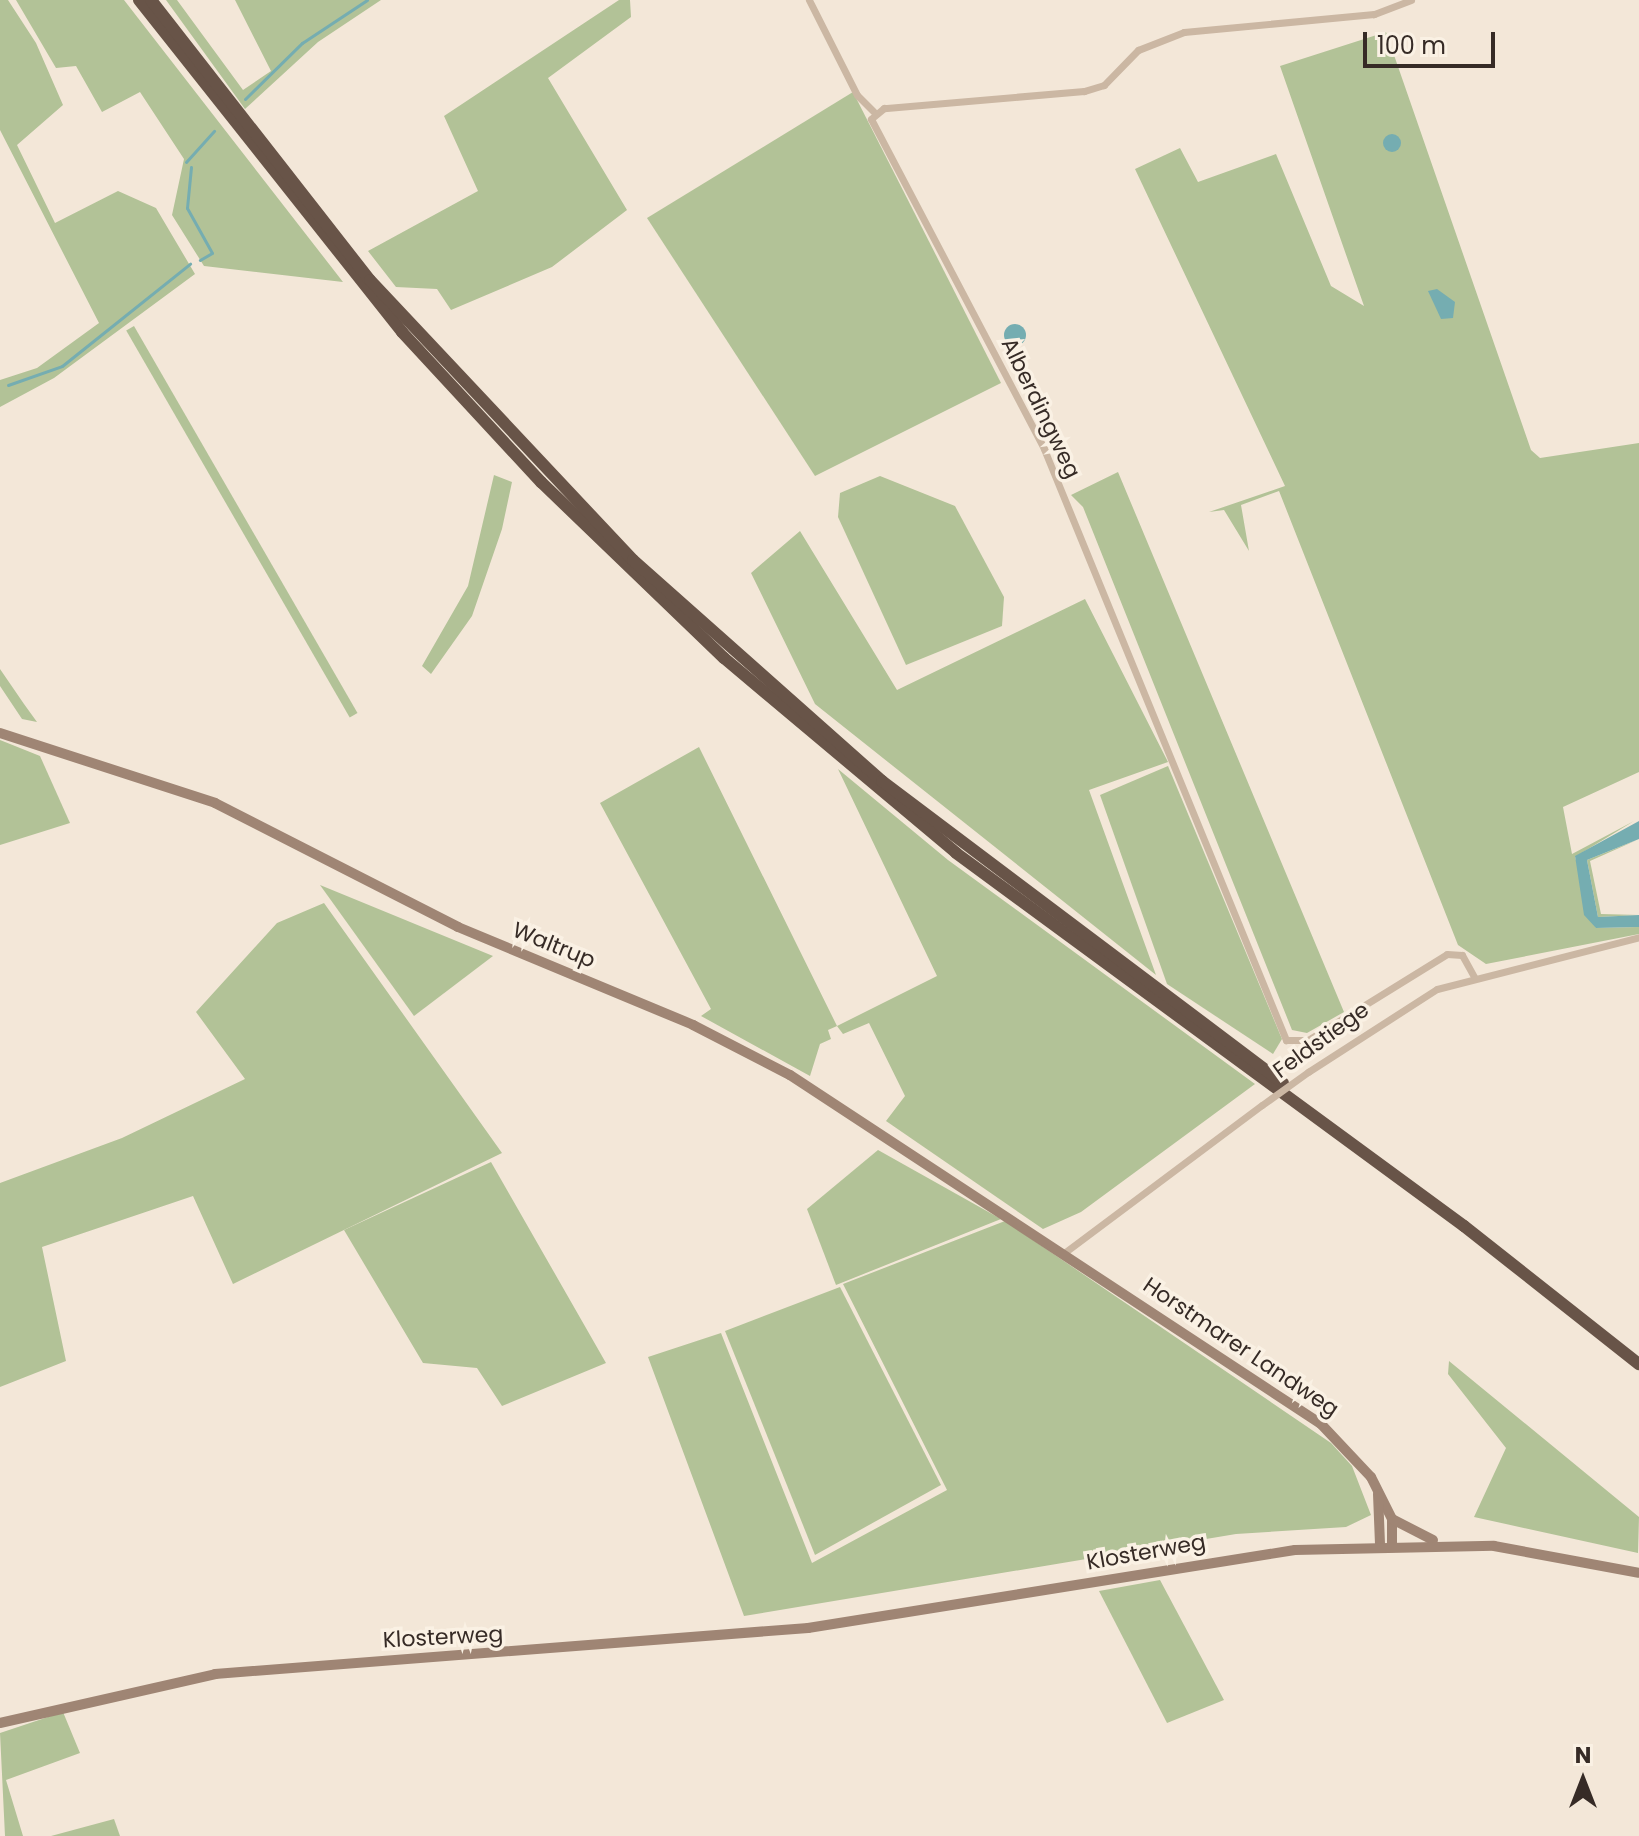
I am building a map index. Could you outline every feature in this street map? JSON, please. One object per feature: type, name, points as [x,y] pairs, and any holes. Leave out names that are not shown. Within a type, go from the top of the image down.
[{"type":"highway","points":[[139,0],[402,332],[563,504],[724,658],[968,862],[1443,1210],[1639,1364]]},
{"type":"highway","points":[[151,0],[291,184],[434,353],[726,647],[961,844],[1639,1354]]},
{"type":"main road","name":"Waltrup","points":[[0,733],[215,803],[444,920],[720,1038],[823,1095],[1064,1253]]},
{"type":"main road","name":"Horstmarer Landweg","points":[[1064,1253],[1321,1424],[1353,1450],[1392,1519],[1392,1544]]},
{"type":"main road","name":"Horstmarer Landweg","points":[[1378,1492],[1380,1544]]},
{"type":"main road","points":[[1392,1519],[1452,1544],[1523,1549],[1639,1573]]},
{"type":"main road","name":"Klosterweg","points":[[0,1723],[230,1672],[659,1644],[920,1612],[1233,1558],[1380,1544],[1452,1544]]},
{"type":"street","points":[[809,0],[873,111],[1084,91],[1104,85],[1138,50],[1184,32],[1374,14],[1411,0]]},
{"type":"street","name":"Alberdingweg","points":[[873,111],[875,129],[1054,473],[1286,1040],[1308,1040],[1447,954],[1462,955],[1474,977]]},
{"type":"street","name":"Feldstiege","points":[[1064,1253],[1390,1013],[1474,977],[1639,937]]},
{"type":"green space","points":[[0,0],[8,0],[36,43],[63,105],[17,145],[55,223],[118,191],[156,208],[195,274],[54,378],[0,407],[0,380],[37,368],[99,323],[0,130]]},
{"type":"green space","points":[[16,0],[124,0],[343,282],[204,266],[172,215],[184,159],[140,92],[102,112],[76,66],[56,68]]},
{"type":"green space","points":[[166,0],[177,0],[243,90],[271,71],[235,0],[381,0],[318,42],[245,109]]},
{"type":"green space","points":[[619,0],[630,0],[631,17],[548,78],[627,210],[552,267],[451,310],[437,289],[396,287],[368,251],[478,191],[444,116]]},
{"type":"green space","points":[[1386,32],[1531,450],[1540,458],[1639,443],[1639,772],[1563,807],[1572,854],[1634,821],[1575,857],[1596,928],[1639,927],[1639,934],[1486,964],[1458,945],[1279,491],[1241,505],[1249,551],[1224,510],[1209,512],[1285,486],[1135,169],[1180,148],[1198,182],[1276,154],[1331,286],[1364,306],[1280,66]]},
{"type":"green space","points":[[853,92],[1001,383],[815,476],[647,218]]},
{"type":"green space","points":[[134,326],[358,713],[350,718],[126,330]]},
{"type":"green space","points":[[1118,472],[1344,1012],[1307,1033],[1292,1030],[1083,507],[1071,495]]},
{"type":"green space","points":[[494,475],[512,482],[502,529],[472,616],[431,674],[422,666],[468,586]]},
{"type":"green space","points":[[880,476],[955,506],[1004,597],[1002,626],[906,665],[838,517],[840,493]]},
{"type":"green space","points":[[800,531],[897,690],[1085,599],[1168,762],[1089,790],[1156,975],[815,704],[751,573]]},
{"type":"green space","points":[[0,669],[37,722],[22,719],[0,686]]},
{"type":"green space","points":[[0,740],[40,756],[70,823],[0,845]]},
{"type":"green space","points":[[699,747],[837,1026],[828,1030],[831,1039],[820,1044],[810,1076],[701,1016],[711,1009],[600,803]]},
{"type":"green space","points":[[1168,766],[1282,1039],[1273,1054],[1167,984],[1100,795]]},
{"type":"green space","points":[[838,769],[948,860],[1255,1084],[1081,1212],[1043,1229],[886,1121],[905,1096],[869,1023],[843,1034],[837,1026],[937,976]]},
{"type":"green space","points":[[1637,840],[1590,861],[1601,914],[1639,915],[1598,917],[1587,860]]},
{"type":"green space","points":[[320,885],[493,956],[414,1016]]},
{"type":"green space","points":[[324,903],[502,1153],[233,1284],[193,1196],[42,1247],[66,1361],[0,1387],[0,1183],[122,1138],[245,1079],[196,1012],[277,923]]},
{"type":"green space","points":[[878,1150],[1001,1219],[836,1285],[807,1209]]},
{"type":"green space","points":[[491,1162],[606,1363],[502,1406],[477,1368],[423,1363],[344,1230]]},
{"type":"green space","points":[[1005,1221],[1331,1443],[1352,1466],[1371,1515],[1346,1527],[1236,1534],[744,1616],[648,1357],[721,1333],[812,1563],[947,1490],[843,1284]]},
{"type":"green space","points":[[840,1287],[941,1485],[815,1555],[725,1331]]},
{"type":"green space","points":[[1449,1361],[1639,1517],[1638,1553],[1474,1517],[1506,1448],[1448,1374]]},
{"type":"green space","points":[[1160,1580],[1224,1700],[1167,1723],[1099,1591]]},
{"type":"green space","points":[[63,1712],[80,1753],[6,1780],[23,1836],[5,1836],[0,1733]]},
{"type":"green space","points":[[114,1819],[120,1836],[51,1836]]},
{"type":"water","points":[[1388,134],[1396,134],[1401,143],[1399,150],[1388,152],[1383,147],[1383,139]]},
{"type":"water","points":[[1437,289],[1455,302],[1453,318],[1441,319],[1428,291]]},
{"type":"water","points":[[1011,324],[1019,324],[1026,335],[1019,346],[1011,346],[1004,339],[1004,331]]},
{"type":"water","points":[[1639,821],[1639,839],[1587,860],[1598,917],[1639,915],[1639,927],[1596,928],[1584,915],[1575,856]]},
{"type":"waterway","points":[[245,99],[302,43],[367,0]]},
{"type":"waterway","points":[[186,162],[214,131]]},
{"type":"waterway","points":[[191,167],[187,208],[212,253],[200,260]]},
{"type":"waterway","points":[[8,385],[62,366],[190,264]]}]
